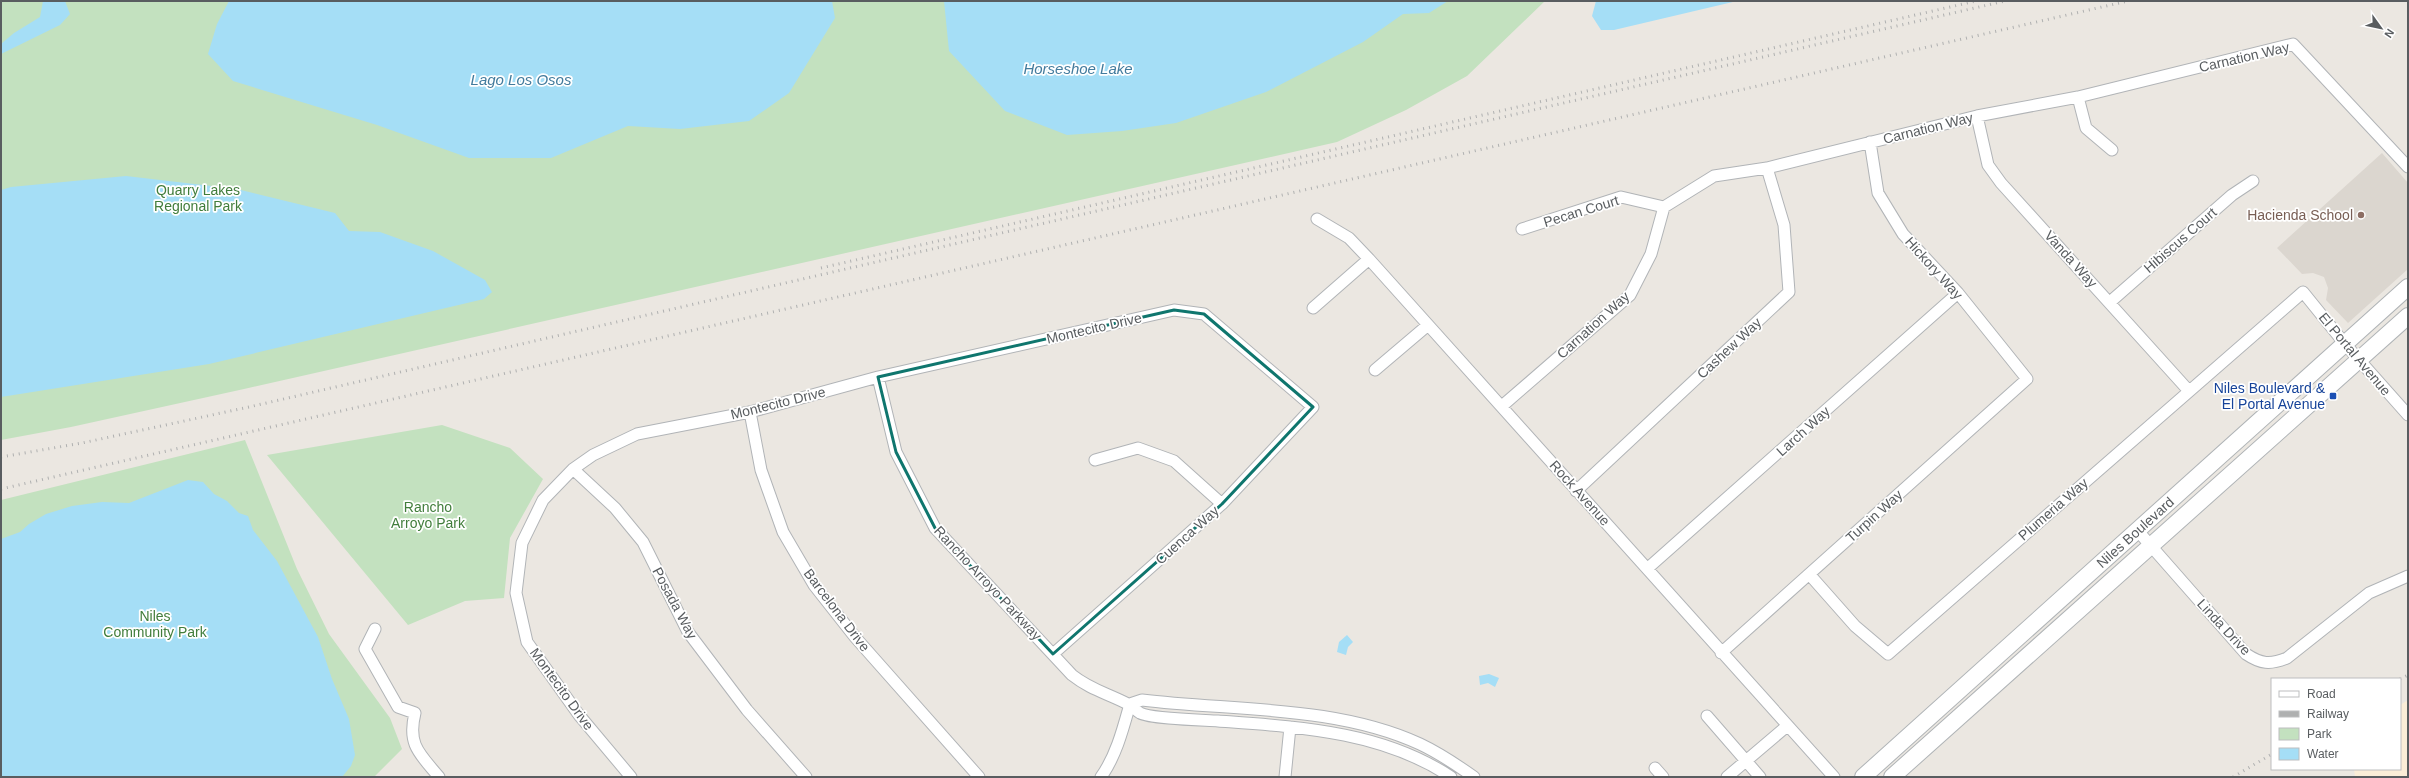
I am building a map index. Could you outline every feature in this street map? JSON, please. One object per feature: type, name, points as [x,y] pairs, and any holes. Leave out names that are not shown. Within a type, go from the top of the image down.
[{"type":"main road","name":"Niles Boulevard","points":[[1863,777],[2408,287]]},
{"type":"main road","name":"Niles Boulevard","points":[[1892,777],[2358,359],[2408,316]]},
{"type":"street","name":"Carnation Way","points":[[1502,406],[1630,295],[1651,254],[1664,207],[1714,176],[1766,168],[1977,116],[2078,97],[2294,44],[2408,167]]},
{"type":"street","points":[[2078,97],[2086,128],[2112,150]]},
{"type":"street","name":"Vanda Way","points":[[1977,116],[1988,165],[2001,183],[2189,391]]},
{"type":"street","name":"Hickory Way","points":[[1870,142],[1878,193],[1903,234],[1958,293],[2026,379]]},
{"type":"street","name":"Cashew Way","points":[[1576,490],[1789,292],[1784,224],[1766,168]]},
{"type":"street","name":"Hibiscus Court","points":[[2110,302],[2232,195],[2253,181]]},
{"type":"street","name":"Pecan Court","points":[[1522,229],[1621,197],[1664,207]]},
{"type":"street","name":"Rock Avenue","points":[[1318,220],[1349,238],[1369,259],[1648,568],[1721,653],[1834,777]]},
{"type":"street","points":[[1313,308],[1369,259]]},
{"type":"street","name":"El Portal Avenue","points":[[2303,292],[2345,344],[2408,415]]},
{"type":"street","name":"Plumeria Way","points":[[1809,574],[1855,626],[1888,654],[2303,292]]},
{"type":"street","name":"Larch Way","points":[[1648,568],[1958,293]]},
{"type":"street","name":"Montecito Drive","points":[[631,777],[578,715],[527,642],[516,594],[522,543],[543,500],[573,469],[594,455],[636,434],[750,412],[878,377],[1174,310],[1204,314],[1313,407]]},
{"type":"street","points":[[1375,370],[1428,325]]},
{"type":"street","name":"Rancho Arroyo Parkway","points":[[878,377],[896,452],[935,528],[1072,675],[1088,687],[1130,704],[1140,713],[1290,727],[1330,732],[1372,742],[1418,758],[1436,773],[1452,777]]},
{"type":"street","name":"Turpin Way","points":[[1721,653],[2026,379]]},
{"type":"street","name":"Cuenca Way","points":[[1054,654],[1222,504],[1313,407]]},
{"type":"street","name":"Barcelona Drive","points":[[750,412],[761,470],[783,532],[814,585],[855,637],[980,777]]},
{"type":"street","points":[[1095,460],[1138,448],[1174,461],[1222,504]]},
{"type":"street","name":"Posada Way","points":[[573,469],[616,508],[643,542],[688,632],[747,710],[806,777]]},
{"type":"street","name":"Linda Drive","points":[[2137,530],[2246,654],[2259,662],[2276,662],[2287,658],[2369,593],[2408,576]]},
{"type":"street","points":[[376,629],[365,648],[398,707],[415,713],[413,721],[414,746],[439,777]]},
{"type":"street","points":[[1101,777],[1108,767],[1123,730],[1130,704],[1142,700],[1332,718],[1400,736],[1446,758],[1474,777]]},
{"type":"street","points":[[1707,716],[1760,777]]},
{"type":"street","points":[[1727,777],[1787,726]]},
{"type":"street","points":[[1285,777],[1290,727]]},
{"type":"street","points":[[1436,773],[1446,758]]},
{"type":"street","points":[[1655,768],[1663,777]]},
{"type":"highlighted area","points":[[1174,310],[1204,314],[1313,407],[1222,504],[1053,654],[935,528],[896,452],[878,377]]},
{"type":"shaded area","name":"Hacienda School","points":[[2382,153],[2408,183],[2408,269],[2348,323],[2326,300],[2328,288],[2324,277],[2313,273],[2302,274],[2277,248]]},
{"type":"shaded area","points":[[2408,700],[2408,777],[2355,777],[2354,770],[2401,770],[2401,704]]},
{"type":"green space","name":"Quarry Lakes Regional Park","points":[[1,1],[1545,1],[1467,76],[1406,110],[1337,142],[244,389],[71,427],[1,440]]},
{"type":"green space","name":"Rancho Arroyo Park","points":[[442,425],[510,448],[543,479],[510,538],[504,598],[465,601],[408,625],[267,455]]},
{"type":"green space","name":"Niles Community Park","points":[[245,440],[297,569],[329,634],[390,718],[402,749],[374,777],[1,777],[1,500]]},
{"type":"water","points":[[43,1],[65,1],[70,14],[60,25],[1,54],[1,44],[14,33],[40,17]]},
{"type":"water","name":"Lago Los Osos","points":[[229,1],[832,1],[835,18],[789,93],[749,121],[680,129],[628,126],[551,158],[469,158],[377,125],[233,81],[208,54],[217,24]]},
{"type":"water","name":"Horseshoe Lake","points":[[944,1],[1448,1],[1429,13],[1403,14],[1363,42],[1266,92],[1176,123],[1122,131],[1067,135],[1005,111],[949,51]]},
{"type":"water","points":[[1596,1],[1737,1],[1614,30],[1601,30],[1592,16]]},
{"type":"water","points":[[126,176],[237,189],[335,213],[349,231],[380,232],[433,251],[485,280],[492,292],[484,299],[209,364],[1,397],[1,190],[11,187]]},
{"type":"water","name":"Niles Community Park","points":[[188,480],[203,482],[214,494],[227,501],[239,513],[248,516],[253,530],[277,561],[318,637],[332,679],[349,719],[355,755],[351,766],[342,777],[1,777],[1,539],[20,532],[29,524],[46,514],[72,506],[102,502],[129,503]]},
{"type":"water","points":[[1347,635],[1353,642],[1348,647],[1346,655],[1337,652],[1339,642]]},
{"type":"water","points":[[1489,674],[1499,678],[1495,687],[1488,683],[1480,685],[1479,676]]},
{"type":"railway","points":[[821,268],[1976,1]]},
{"type":"railway","points":[[1,457],[82,443],[249,407],[2005,1]]},
{"type":"railway","points":[[1,489],[2128,1]]},
{"type":"railway","points":[[2401,678],[2408,675]]},
{"type":"railway","points":[[2233,777],[2271,755]]},
{"type":"place","name":"Hacienda School","points":[[2361,215]]},
{"type":"place","name":"Niles Boulevard & El Portal Avenue","points":[[2333,396]]}]
